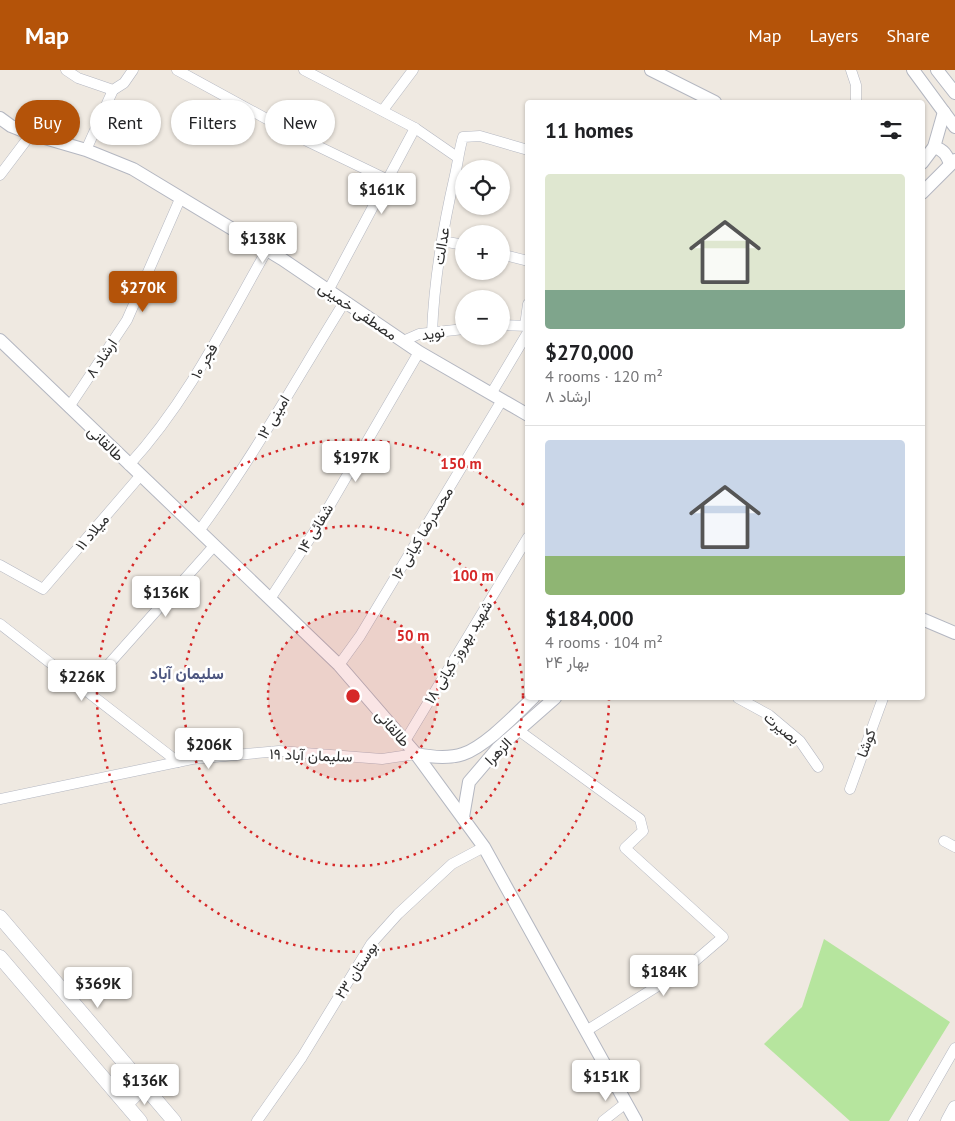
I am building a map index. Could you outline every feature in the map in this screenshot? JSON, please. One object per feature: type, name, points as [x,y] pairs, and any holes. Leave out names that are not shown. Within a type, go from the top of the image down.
[{"type":"main road","points":[[0,917],[174,1121]]},
{"type":"main road","points":[[0,957],[140,1121]]},
{"type":"main road","points":[[126,1104],[144,1086]]},
{"type":"main road","points":[[948,1121],[955,1108]]},
{"type":"street","points":[[66,70],[78,78],[113,90]]},
{"type":"street","points":[[86,150],[113,90],[124,83],[133,70]]},
{"type":"street","points":[[177,70],[308,141],[386,179]]},
{"type":"street","points":[[304,70],[415,128],[457,157]]},
{"type":"street","points":[[383,110],[413,70]]},
{"type":"street","points":[[652,70],[711,100]]},
{"type":"street","points":[[851,70],[856,85],[856,100]]},
{"type":"street","points":[[912,70],[955,127]]},
{"type":"street","points":[[937,70],[955,93]]},
{"type":"street","points":[[925,159],[934,147],[944,112]]},
{"type":"street","name":"مصطفی خمینی","points":[[0,118],[15,128]]},
{"type":"street","points":[[328,291],[386,179],[415,128]]},
{"type":"street","name":"عدالت","points":[[432,333],[433,296],[457,157],[463,137],[480,136],[525,149]]},
{"type":"street","points":[[0,175],[23,145]]},
{"type":"street","name":"مصطفی خمینی","points":[[69,145],[133,169],[267,250],[419,352],[525,413]]},
{"type":"street","points":[[925,190],[953,162],[942,150],[934,147]]},
{"type":"street","name":"ارشاد ۸","points":[[70,407],[127,320],[180,199]]},
{"type":"street","points":[[442,241],[455,243]]},
{"type":"street","name":"فجر ۱۰","points":[[129,465],[153,439],[187,390],[267,250]]},
{"type":"street","points":[[510,256],[525,260]]},
{"type":"street","name":"امینی ۱۲","points":[[199,531],[236,481],[274,415],[345,301]]},
{"type":"street","points":[[510,326],[525,328]]},
{"type":"street","name":"نوید","points":[[403,341],[419,334],[455,330]]},
{"type":"street","name":"محمدرضا کیانی ۱۶","points":[[339,665],[360,636],[497,397],[525,333]]},
{"type":"street","name":"طالقانی","points":[[0,340],[339,665],[416,754],[484,847],[636,1121]]},
{"type":"street","name":"شفائی ۱۴","points":[[270,599],[316,529],[419,352]]},
{"type":"street","name":"میلاد ۱۱","points":[[0,565],[42,589],[140,476]]},
{"type":"street","name":"شهید بهروز کیانی ۱۸","points":[[405,741],[525,542]]},
{"type":"street","points":[[100,674],[214,546]]},
{"type":"street","points":[[925,620],[955,633]]},
{"type":"street","points":[[0,624],[178,762]]},
{"type":"street","name":"الزهرا","points":[[416,754],[434,757],[462,754],[476,747],[532,700]]},
{"type":"street","name":"الزهرا","points":[[462,817],[469,782],[518,730],[553,700]]},
{"type":"street","name":"بصیرت","points":[[742,700],[768,715],[800,741],[818,767]]},
{"type":"street","name":"کوشا","points":[[850,789],[882,700]]},
{"type":"street","points":[[518,730],[640,819],[643,830],[625,848],[723,937],[688,967],[586,1031]]},
{"type":"street","points":[[476,747],[475,758],[486,763]]},
{"type":"street","name":"سلیمان آباد ۱۹","points":[[0,799],[178,762],[279,751],[382,759],[416,754]]},
{"type":"street","points":[[944,841],[955,847]]},
{"type":"street","name":"بوستان ۲۳","points":[[257,1121],[302,1057],[372,944],[398,914],[452,864],[484,847]]},
{"type":"street","points":[[913,1121],[955,1048]]},
{"type":"street","points":[[603,1121],[626,1103]]},
{"type":"green space","points":[[824,939],[950,1022],[889,1121],[850,1121],[764,1044],[802,1007]]},
{"type":"district","name":"سلیمان آباد","points":[[187,673]]}]
